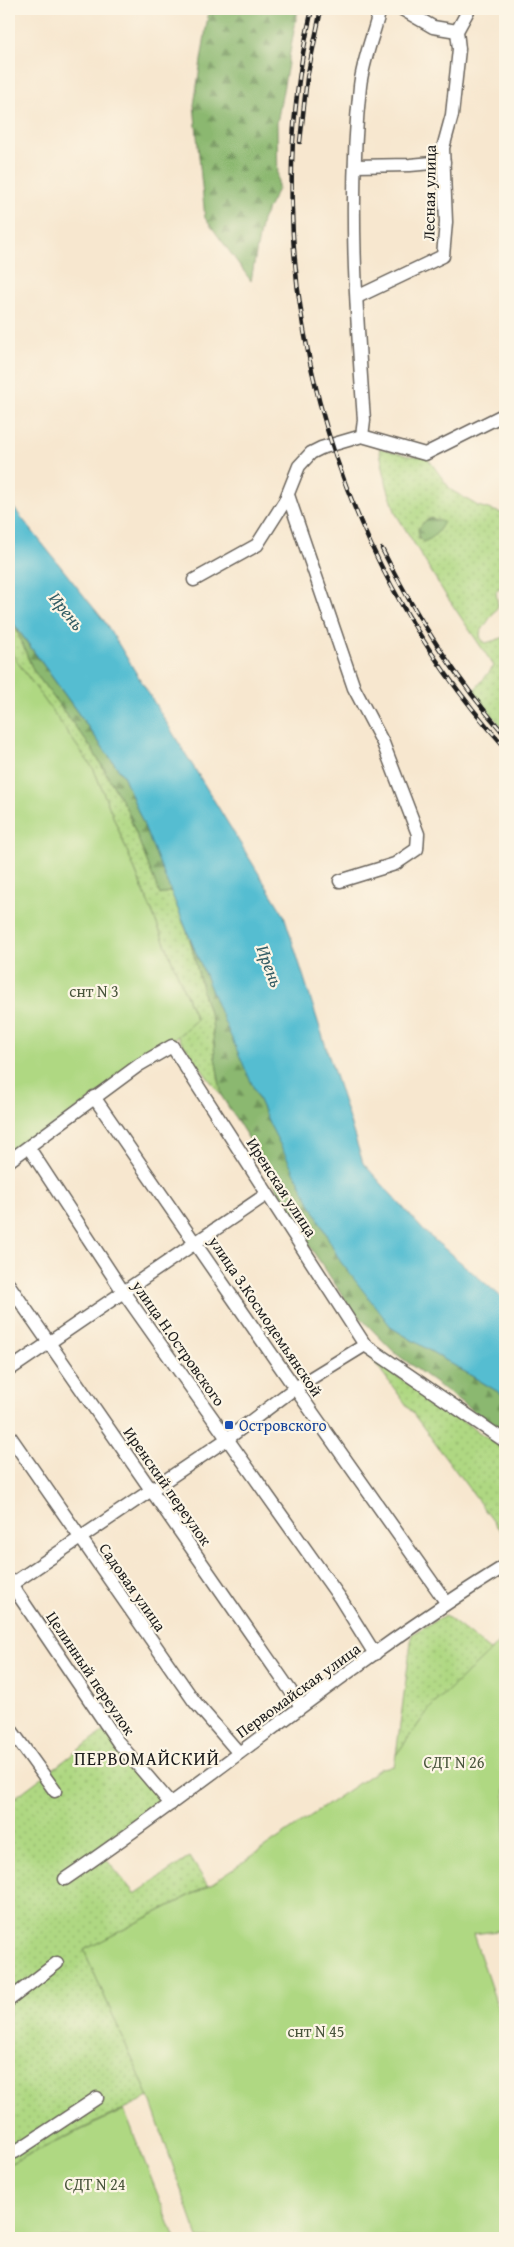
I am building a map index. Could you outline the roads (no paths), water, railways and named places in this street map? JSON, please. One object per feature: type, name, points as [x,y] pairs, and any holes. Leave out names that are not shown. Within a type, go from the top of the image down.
[{"type":"street","points":[[362,436],[364,420],[357,297],[355,166],[360,84],[380,9]]},
{"type":"street","points":[[402,9],[433,28],[457,30],[469,9]]},
{"type":"street","name":"Лесная улица","points":[[357,297],[443,256],[446,222],[443,148],[452,115],[459,49],[457,30]]},
{"type":"street","points":[[355,166],[444,162]]},
{"type":"street","points":[[194,580],[257,545],[288,495],[304,458],[320,448],[362,436],[425,454],[504,416]]},
{"type":"street","points":[[288,495],[354,688],[383,743],[418,834],[416,849],[405,858],[395,864],[340,881]]},
{"type":"street","name":"Иренская улица","points":[[94,1097],[139,1064],[172,1046],[365,1345]]},
{"type":"street","points":[[9,1161],[29,1148],[94,1097]]},
{"type":"street","name":"улица З.Космодемьянской","points":[[94,1097],[295,1388],[446,1602]]},
{"type":"street","name":"улица Н.Островского","points":[[29,1148],[124,1293],[340,1598],[375,1654]]},
{"type":"street","points":[[9,1370],[268,1194]]},
{"type":"street","name":"Иренский переулок","points":[[9,1285],[301,1706]]},
{"type":"street","points":[[10,1584],[227,1439],[295,1388],[365,1345],[505,1441]]},
{"type":"street","name":"Садовая улица","points":[[9,1435],[78,1538],[194,1701],[239,1753]]},
{"type":"street","name":"Первомайская улица","points":[[65,1880],[139,1830],[301,1706],[446,1602],[505,1566]]},
{"type":"street","name":"Целинный переулок","points":[[10,1584],[118,1742],[171,1804]]},
{"type":"street","points":[[9,1727],[55,1791]]},
{"type":"street","points":[[9,2000],[57,1963]]},
{"type":"street","points":[[9,2153],[15,2152],[97,2098]]},
{"type":"water","name":"Ирень","points":[[9,502],[105,622],[284,915],[363,1163],[425,1232],[505,1300],[505,1396],[392,1328],[340,1261],[270,1125],[221,1014],[124,777],[9,617]]},
{"type":"railway","points":[[312,9],[296,106],[292,205],[300,304],[319,401],[350,496],[391,586],[443,670],[505,747]]},
{"type":"railway","points":[[300,142],[307,78],[321,9]]},
{"type":"railway","points":[[382,549],[422,622],[453,669],[505,735]]},
{"type":"place","name":"Островского","points":[[229,1425]]},
{"type":"district","name":"ПЕРВОМАЙСКИЙ","points":[[147,1758]]},
{"type":"park label","name":"снт N 3","points":[[94,991]]},
{"type":"park label","name":"СДТ N 26","points":[[454,1762]]},
{"type":"park label","name":"снт N 45","points":[[316,2031]]},
{"type":"park label","name":"СДТ N 24","points":[[95,2184]]}]
